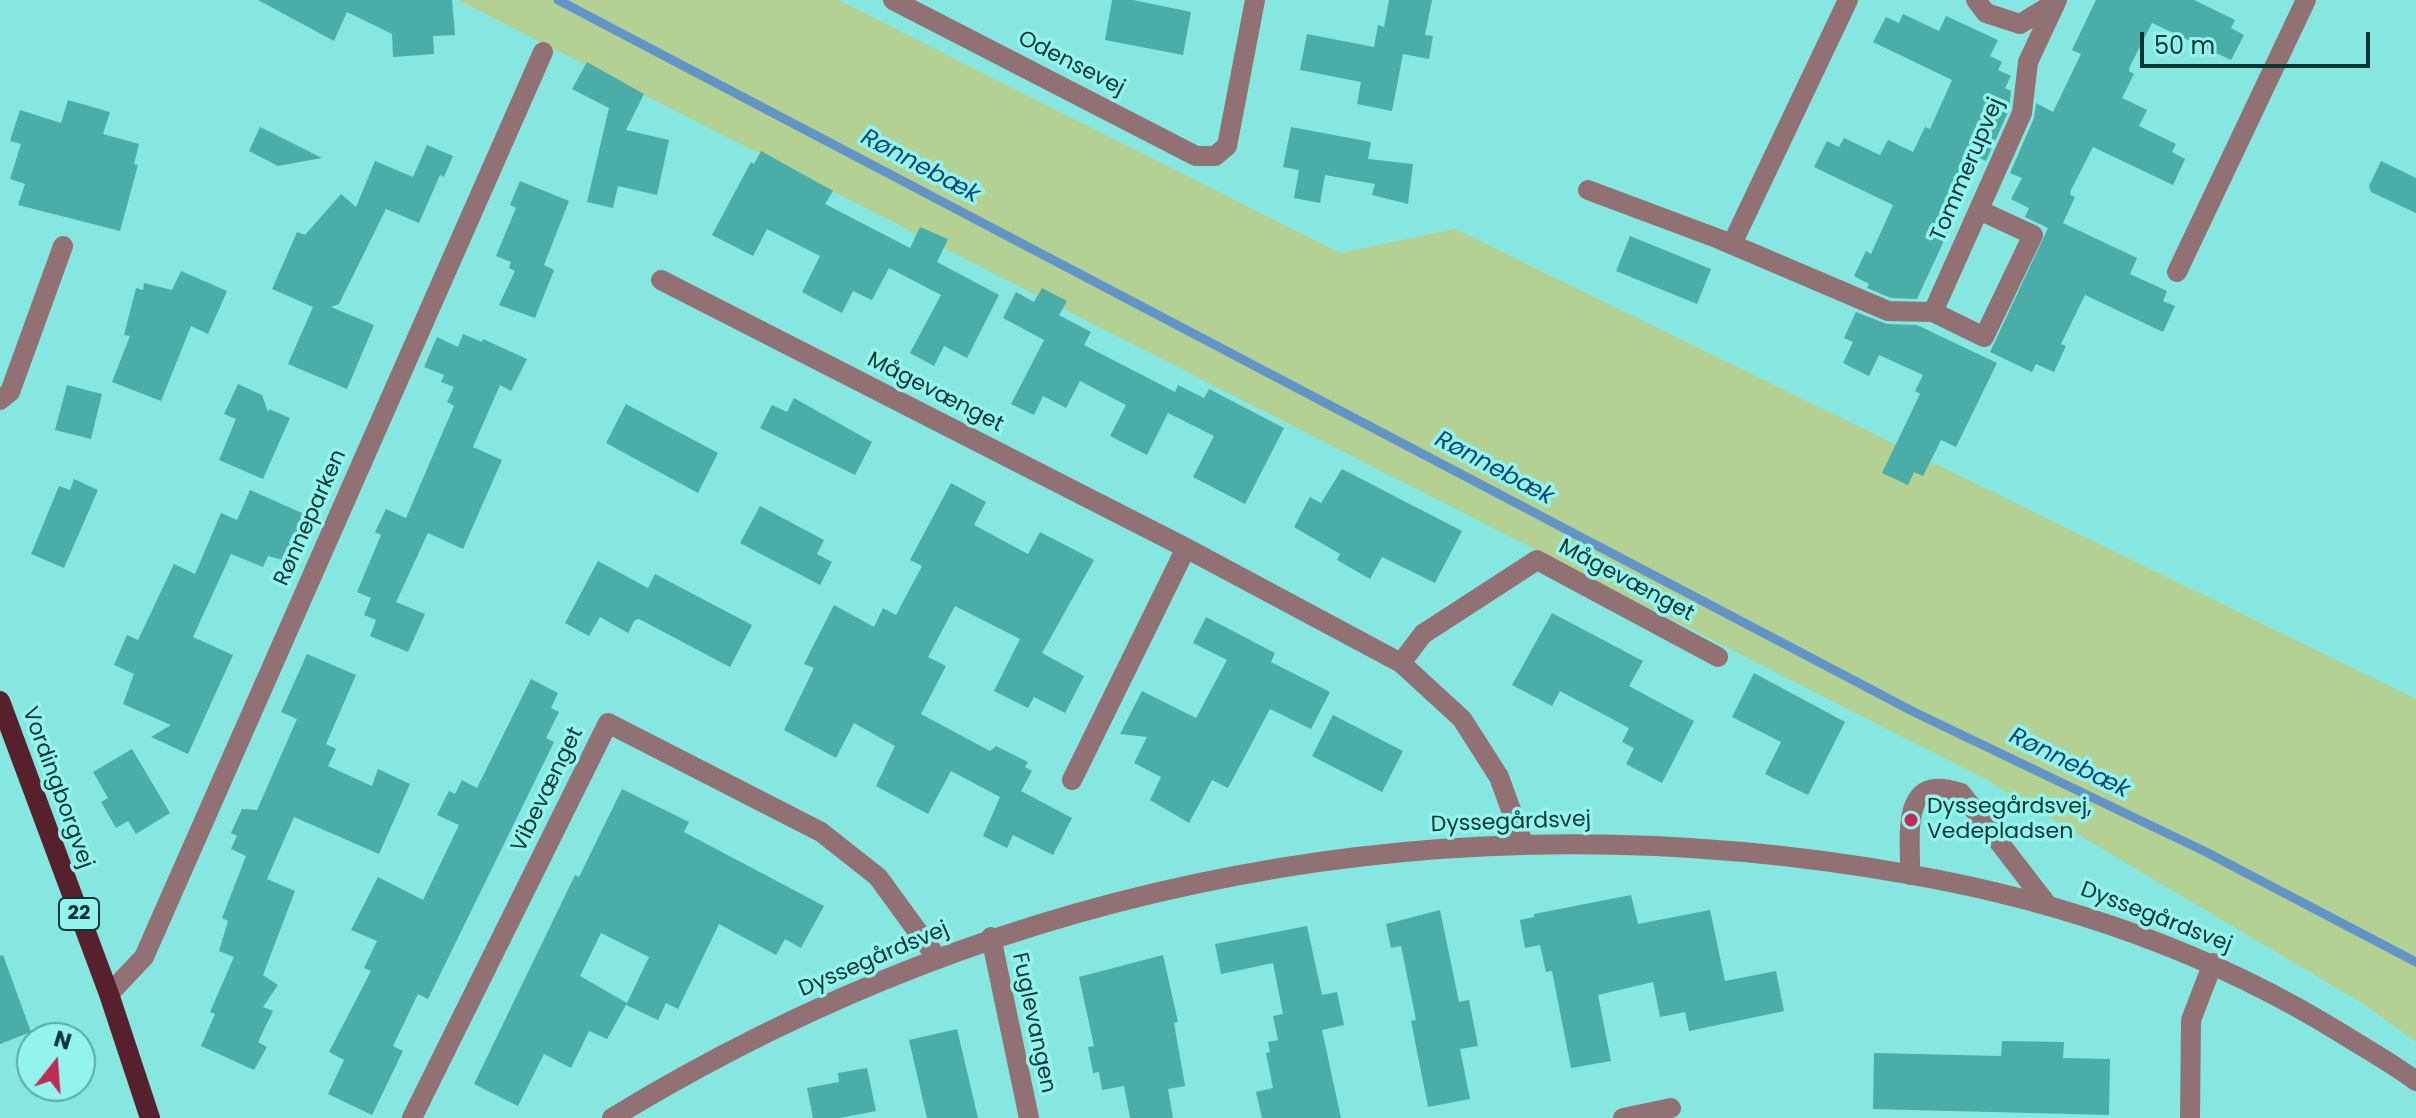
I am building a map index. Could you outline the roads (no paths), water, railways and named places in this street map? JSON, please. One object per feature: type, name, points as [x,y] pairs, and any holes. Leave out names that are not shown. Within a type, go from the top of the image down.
[{"type":"main road","name":"Vordingborgvej","points":[[0,701],[109,994],[150,1118]]},
{"type":"street","name":"Odensevej","points":[[893,0],[1196,156],[1215,156],[1227,146],[1255,0]]},
{"type":"street","points":[[1732,244],[1848,0]]},
{"type":"street","points":[[1976,0],[1986,13],[2020,24],[2057,1]]},
{"type":"street","points":[[2177,272],[2306,0]]},
{"type":"street","name":"Tommerupvej","points":[[1933,312],[2022,113],[2028,62],[2057,1]]},
{"type":"street","name":"Rønneparken","points":[[109,994],[144,957],[543,52]]},
{"type":"street","points":[[1588,190],[1732,244],[1888,311],[1933,312],[1984,337],[2033,235],[1979,210]]},
{"type":"street","points":[[0,400],[10,392],[63,246]]},
{"type":"street","name":"Mågevænget","points":[[661,280],[1186,548],[1401,663],[1462,719],[1499,777],[1523,843]]},
{"type":"street","points":[[1072,780],[1186,548]]},
{"type":"street","name":"Mågevænget","points":[[1401,663],[1423,634],[1537,560],[1718,657]]},
{"type":"street","name":"Vibevænget","points":[[412,1118],[608,723],[821,832],[878,877],[937,958]]},
{"type":"street","points":[[1910,875],[1911,806],[1922,792],[1942,787],[1961,793],[2046,903]]},
{"type":"street","name":"Dyssegårdsvej","points":[[612,1118],[732,1050],[839,997],[991,937],[1135,898],[1263,869],[1388,852],[1523,843],[1672,845],[1769,852],[1910,875],[2046,903],[2213,963],[2304,1010],[2416,1081]]},
{"type":"street","name":"Fuglevangen","points":[[991,937],[1029,1118]]},
{"type":"street","points":[[2190,1118],[2191,1020],[2213,963]]},
{"type":"street","points":[[1623,1118],[1671,1108]]},
{"type":"waterway","name":"Rønnebæk","points":[[558,0],[1914,712],[2206,852],[2416,962]]},
{"type":"place","name":"Dyssegårdsvej, Vedepladsen","points":[[1911,820]]}]
